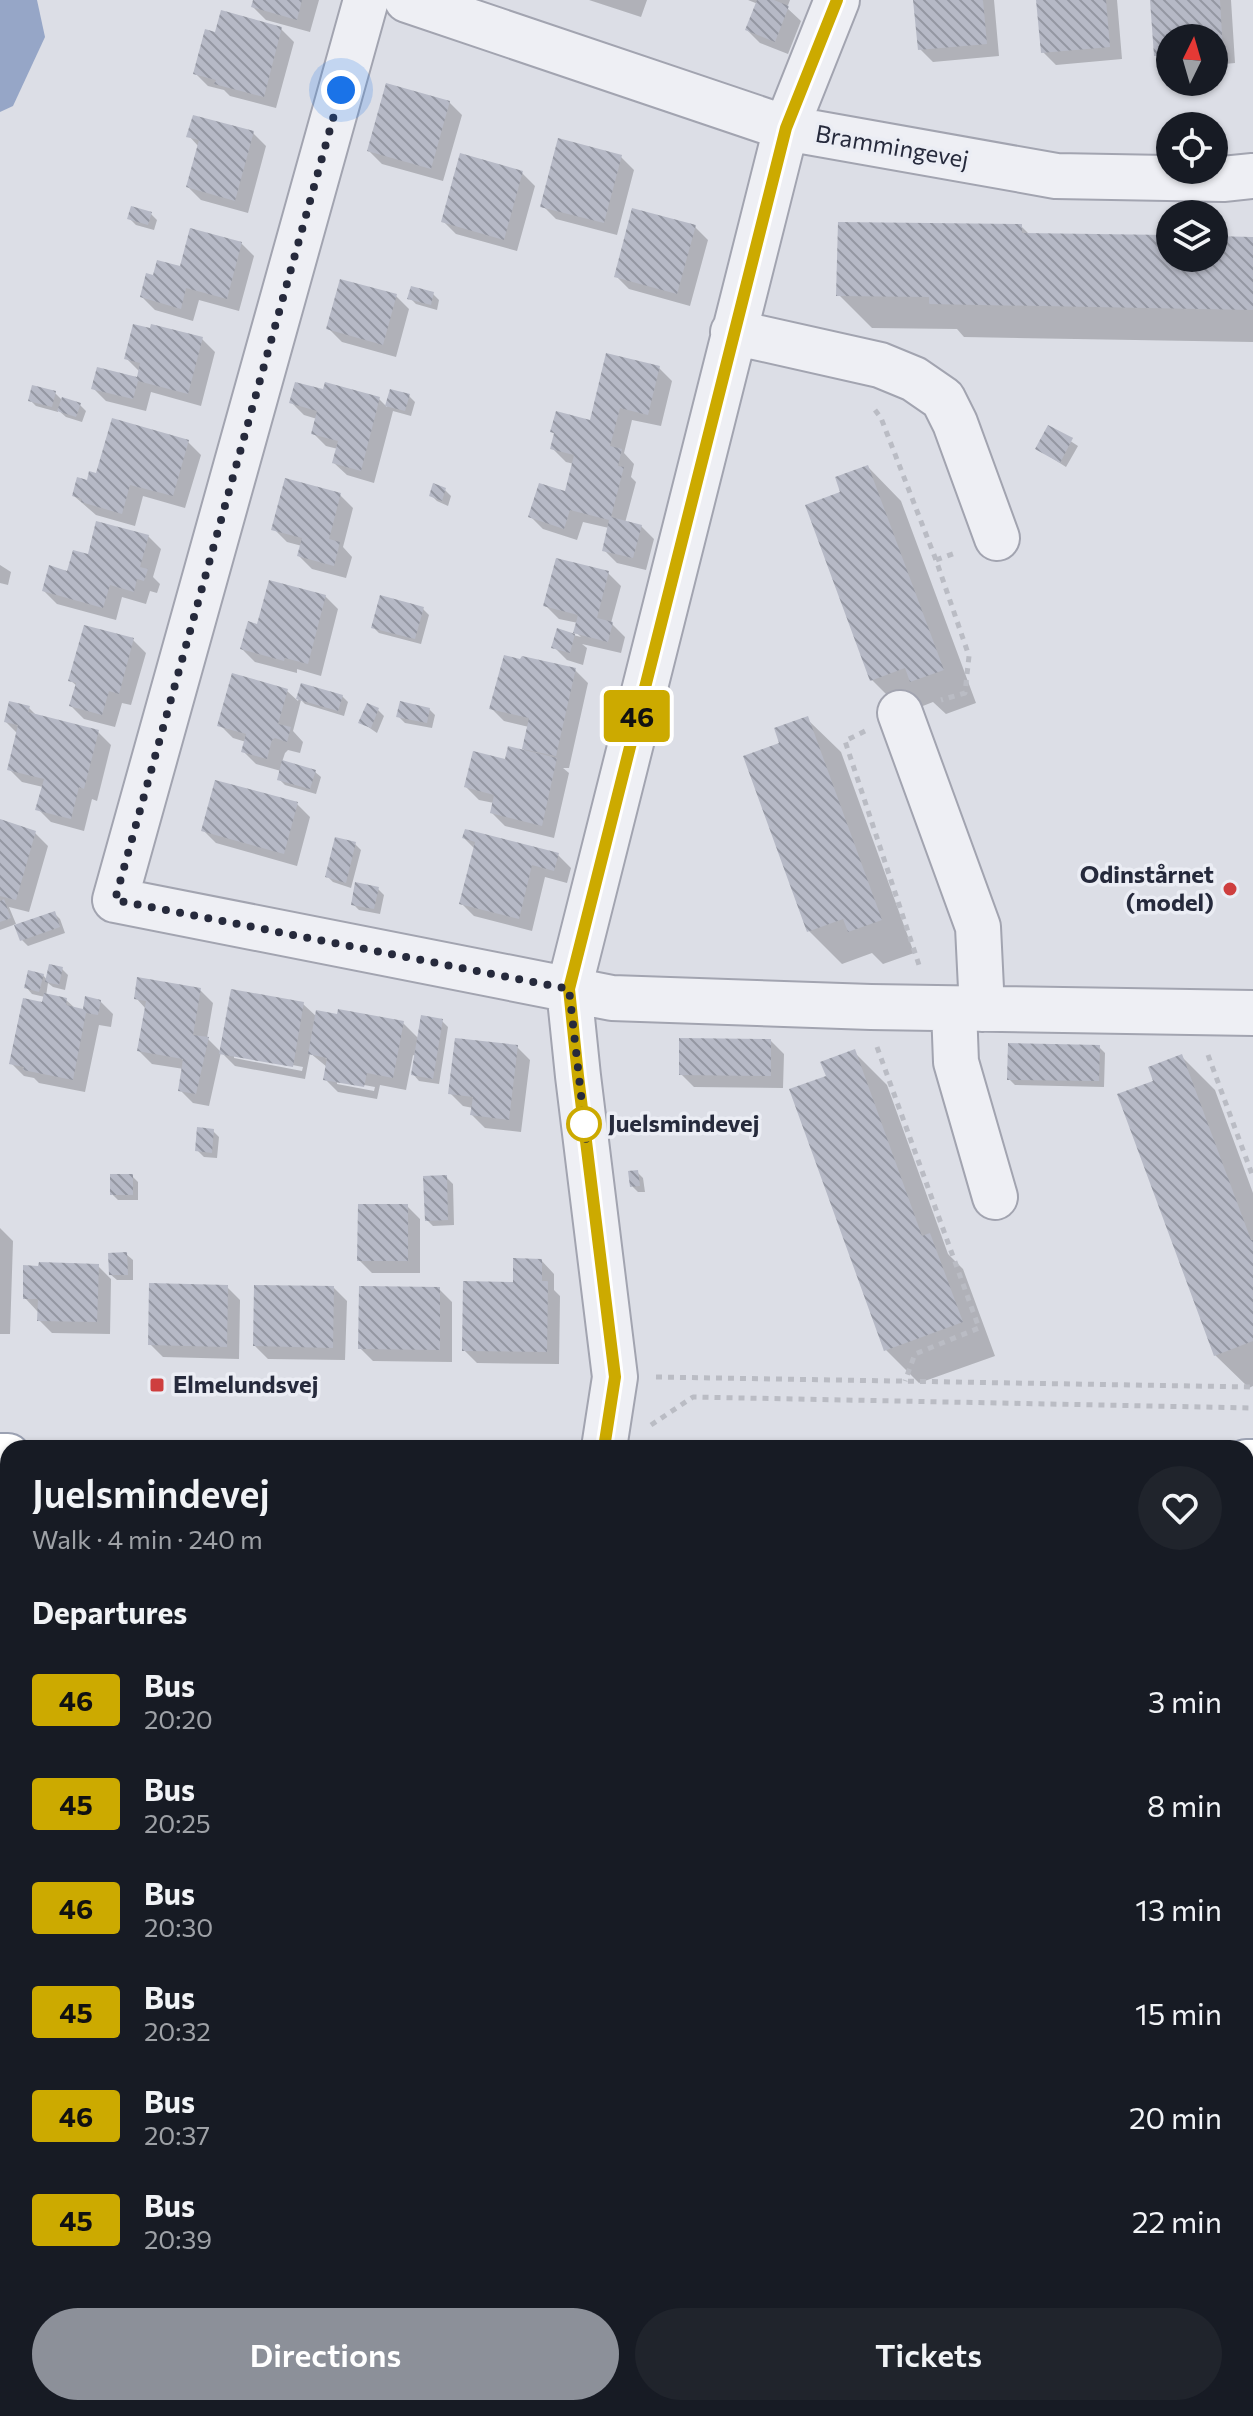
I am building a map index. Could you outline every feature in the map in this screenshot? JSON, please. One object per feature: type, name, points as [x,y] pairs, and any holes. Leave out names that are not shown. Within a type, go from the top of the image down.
[{"type":"street","points":[[366,0],[115,900],[612,998],[956,1009],[1253,1013]]},
{"type":"street","name":"Brammingevej","points":[[407,0],[786,128],[1056,176],[1223,179],[1253,176]]},
{"type":"street","points":[[623,1440],[569,989],[786,128],[837,0]]},
{"type":"street","points":[[733,332],[880,365],[914,379],[943,399],[955,423],[997,538]]},
{"type":"street","points":[[900,713],[978,927],[956,1009],[956,1062],[995,1197]]},
{"type":"path","points":[[872,407],[881,418],[969,656],[965,693],[900,713],[845,741],[956,1009]]},
{"type":"path","points":[[871,1007],[877,1047],[979,1328],[915,1354],[905,1381]]},
{"type":"path","points":[[1197,1012],[1206,1050],[1253,1177]]},
{"type":"path","points":[[615,1377],[1253,1387]]},
{"type":"path","points":[[623,1440],[693,1397],[1253,1408]]},
{"type":"water","points":[[0,0],[37,0],[45,37],[13,106],[0,112]]},
{"type":"building","points":[[253,0],[302,0],[297,20],[251,7]]},
{"type":"building","points":[[757,0],[774,0],[789,6],[775,42],[745,30]]},
{"type":"building","points":[[913,0],[983,0],[987,44],[918,50]]},
{"type":"building","points":[[1036,0],[1106,0],[1110,47],[1041,53]]},
{"type":"building","points":[[1150,0],[1220,0],[1221,24],[1156,24],[1154,56]]},
{"type":"building","points":[[221,10],[282,27],[264,97],[214,84],[216,80],[193,74],[205,29],[215,32]]},
{"type":"building","points":[[386,83],[450,101],[431,169],[367,151]]},
{"type":"building","points":[[193,115],[254,131],[235,201],[186,187],[199,140],[186,137]]},
{"type":"building","points":[[558,138],[622,155],[604,223],[540,207]]},
{"type":"building","points":[[460,153],[523,171],[504,240],[441,222]]},
{"type":"building","points":[[131,206],[152,212],[148,225],[127,219]]},
{"type":"building","points":[[632,208],[696,225],[677,294],[614,277]]},
{"type":"building","points":[[838,222],[1022,224],[1022,233],[1156,235],[1156,272],[1228,272],[1228,236],[1253,237],[1253,310],[929,304],[929,297],[836,296]]},
{"type":"building","points":[[190,228],[242,242],[227,299],[186,288],[181,309],[140,297],[146,273],[153,275],[157,260],[180,266]]},
{"type":"building","points":[[340,279],[397,294],[383,345],[326,329]]},
{"type":"building","points":[[411,286],[434,292],[431,305],[407,299]]},
{"type":"building","points":[[133,324],[150,328],[151,324],[203,337],[188,394],[138,381],[133,399],[91,389],[97,367],[137,377],[140,363],[124,359]]},
{"type":"building","points":[[606,353],[660,366],[648,415],[620,408],[610,446],[622,449],[618,466],[624,467],[611,517],[642,525],[633,558],[602,551],[609,520],[570,510],[564,529],[528,517],[539,483],[565,491],[574,455],[550,449],[554,433],[550,432],[556,411],[590,420]]},
{"type":"building","points":[[295,382],[323,389],[325,382],[380,397],[361,471],[332,463],[338,441],[311,434],[317,411],[289,403]]},
{"type":"building","points":[[32,385],[56,391],[52,407],[28,401]]},
{"type":"building","points":[[390,389],[410,394],[405,411],[385,406]]},
{"type":"building","points":[[62,397],[81,403],[76,417],[57,411]]},
{"type":"building","points":[[112,418],[189,440],[173,496],[130,485],[122,514],[81,502],[82,499],[72,496],[77,477],[87,480],[89,471],[96,473]]},
{"type":"building","points":[[1048,425],[1073,438],[1060,463],[1035,449]]},
{"type":"building","points":[[868,465],[944,670],[910,682],[905,668],[870,681],[805,505],[840,492],[835,477]]},
{"type":"building","points":[[285,478],[341,493],[329,539],[340,542],[334,566],[297,556],[302,538],[271,530]]},
{"type":"building","points":[[433,483],[446,488],[442,501],[429,496]]},
{"type":"building","points":[[96,521],[149,535],[140,567],[148,569],[144,581],[137,579],[134,592],[110,585],[103,608],[42,591],[49,565],[67,571],[73,550],[88,554]]},
{"type":"building","points":[[556,558],[609,571],[597,618],[613,622],[608,642],[573,633],[578,615],[543,606]]},
{"type":"building","points":[[269,580],[326,595],[308,664],[240,649],[248,621],[257,624]]},
{"type":"building","points":[[380,595],[424,607],[415,639],[371,628]]},
{"type":"building","points":[[84,625],[134,638],[119,694],[109,691],[102,715],[69,706],[76,683],[68,681]]},
{"type":"building","points":[[557,628],[575,634],[570,653],[551,648]]},
{"type":"building","points":[[504,655],[576,668],[556,756],[522,749],[529,718],[489,709]]},
{"type":"building","points":[[232,673],[288,689],[278,724],[291,727],[287,742],[272,740],[267,759],[241,752],[246,734],[217,726]]},
{"type":"building","points":[[301,683],[343,695],[338,711],[296,699]]},
{"type":"building","points":[[9,701],[30,706],[28,712],[99,730],[84,789],[79,787],[71,819],[35,810],[44,779],[7,770],[18,725],[4,722]]},
{"type":"building","points":[[400,701],[430,708],[427,723],[396,717]]},
{"type":"building","points":[[367,703],[379,708],[371,728],[358,723]]},
{"type":"building","points":[[808,716],[882,920],[848,932],[843,919],[807,932],[743,756],[779,743],[774,728]]},
{"type":"building","points":[[508,746],[557,758],[542,826],[490,813],[494,795],[464,787],[473,751],[505,759]]},
{"type":"building","points":[[282,760],[316,770],[310,789],[277,780]]},
{"type":"building","points":[[215,780],[298,802],[284,854],[201,831]]},
{"type":"building","points":[[0,819],[36,831],[16,900],[0,896]]},
{"type":"building","points":[[465,829],[559,853],[554,871],[532,865],[519,919],[459,904],[475,842],[462,838]]},
{"type":"building","points":[[335,837],[356,842],[346,883],[325,877]]},
{"type":"building","points":[[355,882],[379,887],[374,909],[351,905]]},
{"type":"building","points":[[4,899],[11,918],[0,922],[0,901]]},
{"type":"building","points":[[55,911],[60,927],[20,941],[14,925]]},
{"type":"building","points":[[49,964],[63,967],[59,985],[45,982]]},
{"type":"building","points":[[28,970],[44,974],[39,992],[24,988]]},
{"type":"building","points":[[137,977],[201,988],[193,1035],[209,1037],[196,1094],[178,1091],[183,1059],[137,1051],[146,1001],[134,999]]},
{"type":"building","points":[[231,989],[304,1002],[293,1067],[219,1054]]},
{"type":"building","points":[[44,993],[67,998],[66,1005],[83,1009],[85,996],[101,1000],[98,1015],[86,1013],[73,1080],[23,1070],[24,1067],[9,1064],[23,998],[42,1002]]},
{"type":"building","points":[[338,1009],[404,1021],[393,1078],[367,1073],[364,1087],[323,1080],[327,1058],[308,1054],[316,1010],[337,1014]]},
{"type":"building","points":[[421,1015],[443,1019],[433,1079],[411,1075]]},
{"type":"building","points":[[455,1038],[518,1045],[509,1120],[470,1115],[473,1097],[448,1094]]},
{"type":"building","points":[[679,1038],[771,1039],[771,1076],[679,1075]]},
{"type":"building","points":[[1008,1043],[1100,1045],[1099,1081],[1007,1080]]},
{"type":"building","points":[[855,1049],[922,1236],[930,1233],[963,1322],[884,1351],[789,1089],[826,1076],[820,1062]]},
{"type":"building","points":[[1182,1054],[1253,1240],[1253,1341],[1214,1356],[1117,1094],[1153,1081],[1148,1067]]},
{"type":"building","points":[[197,1127],[214,1129],[212,1153],[195,1151]]},
{"type":"building","points":[[638,1170],[640,1186],[630,1187],[628,1171]]},
{"type":"building","points":[[110,1174],[133,1174],[133,1195],[110,1195]]},
{"type":"building","points":[[447,1175],[448,1220],[425,1221],[423,1176]]},
{"type":"building","points":[[358,1204],[408,1204],[408,1261],[357,1261]]},
{"type":"building","points":[[127,1252],[128,1275],[109,1275],[108,1253]]},
{"type":"building","points":[[513,1258],[542,1259],[542,1281],[548,1281],[547,1352],[462,1351],[463,1281],[513,1282]]},
{"type":"building","points":[[39,1262],[99,1264],[97,1322],[37,1321],[38,1299],[23,1299],[23,1265],[38,1266]]},
{"type":"building","points":[[149,1283],[228,1285],[227,1347],[148,1345]]},
{"type":"building","points":[[254,1285],[334,1286],[333,1348],[253,1346]]},
{"type":"building","points":[[359,1286],[440,1287],[440,1350],[358,1349]]},
{"type":"bus line","name":"46","points":[[605,1440],[615,1377],[569,989],[786,128],[837,0]]},
{"type":"place","name":"Odinstårnet (model)","points":[[1230,889]]},
{"type":"place","name":"Juelsmindevej","points":[[584,1124]]},
{"type":"place","name":"Elmelundsvej","points":[[157,1385]]},
{"type":"route","points":[[341,90],[115,900],[569,989],[586,1139],[584,1124]]}]
